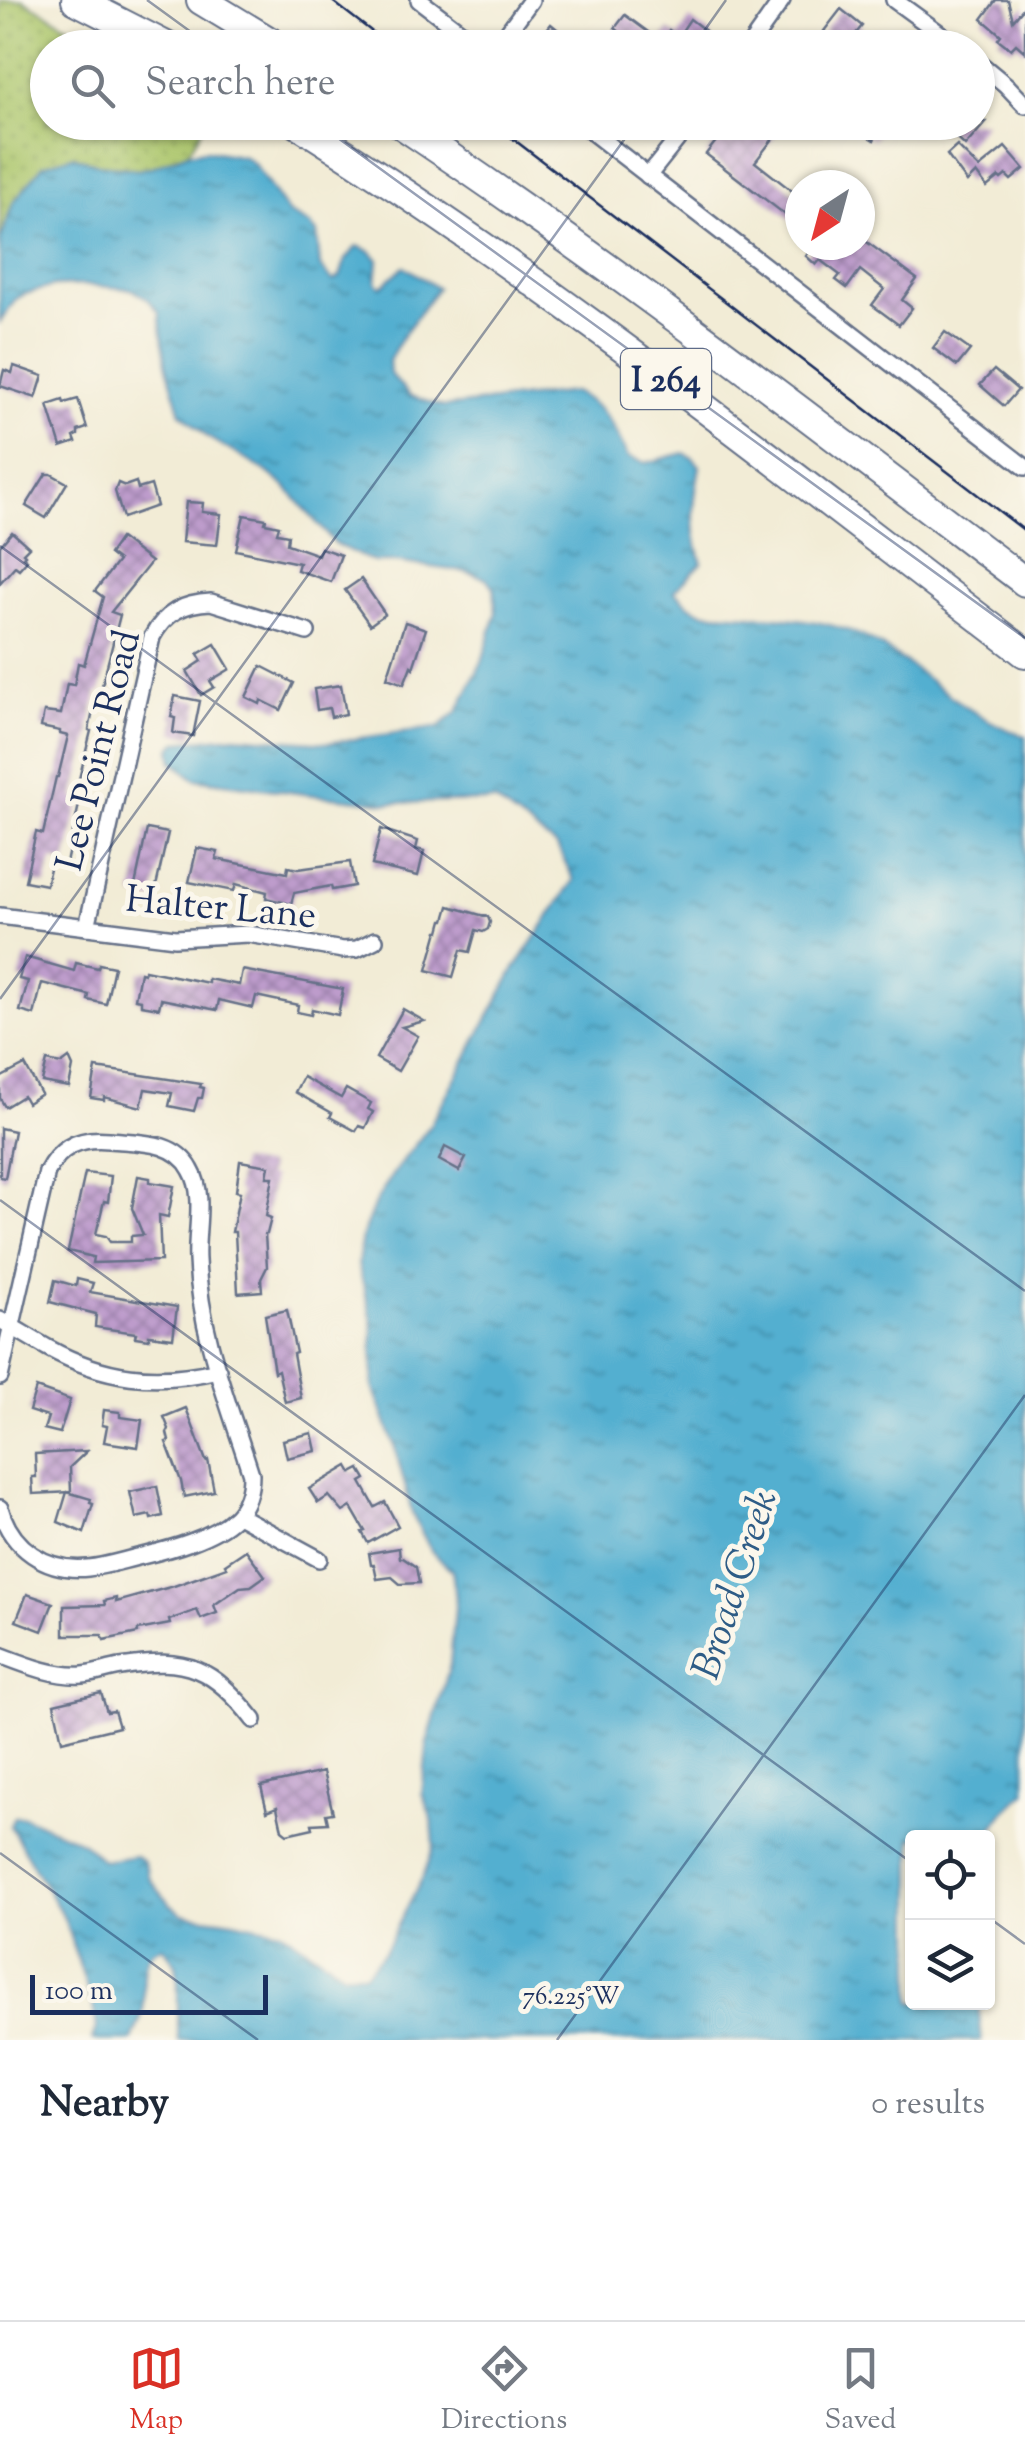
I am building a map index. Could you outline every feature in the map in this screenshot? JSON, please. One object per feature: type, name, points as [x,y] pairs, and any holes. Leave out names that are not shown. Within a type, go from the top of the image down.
[{"type":"highway","points":[[76,0],[135,30]]},
{"type":"highway","points":[[92,0],[141,30]]},
{"type":"highway","points":[[202,0],[251,30]]},
{"type":"highway","name":"I 264","points":[[323,140],[597,327],[1025,653]]},
{"type":"highway","name":"I 264","points":[[424,140],[596,258],[1025,582]]},
{"type":"street","points":[[419,0],[458,30]]},
{"type":"street","points":[[510,30],[532,0]]},
{"type":"street","points":[[761,30],[782,0]]},
{"type":"street","points":[[894,0],[935,30]]},
{"type":"street","points":[[995,77],[1025,105]]},
{"type":"street","points":[[602,140],[1025,467]]},
{"type":"street","points":[[648,176],[677,140]]},
{"type":"street","name":"Lee Point Road","points":[[87,927],[152,637],[159,624],[182,607],[210,602],[307,632]]},
{"type":"street","name":"Halter Lane","points":[[0,916],[176,938],[248,934],[343,950],[357,949],[374,940]]},
{"type":"street","points":[[0,1376],[5,1323],[53,1160],[76,1142],[90,1139],[160,1145],[182,1157],[198,1186],[197,1260],[210,1347],[252,1474],[245,1504],[226,1524],[192,1541],[85,1568],[46,1563],[21,1546],[10,1533],[0,1508]]},
{"type":"street","points":[[5,1323],[52,1350],[110,1374],[171,1378],[218,1370]]},
{"type":"street","points":[[238,1515],[319,1559]]},
{"type":"street","points":[[0,1655],[61,1674],[80,1675],[162,1661],[184,1664],[218,1682],[254,1720]]},
{"type":"green space","points":[[0,0],[23,0],[76,30],[30,30],[30,140],[195,140],[188,153],[138,170],[72,156],[13,203],[0,242]]},
{"type":"water","name":"Broad Creek","points":[[205,150],[244,157],[254,164],[288,213],[317,233],[320,266],[333,281],[340,277],[345,261],[357,246],[370,251],[378,260],[376,282],[381,287],[404,266],[437,288],[389,361],[390,374],[410,396],[443,407],[573,392],[601,411],[628,457],[646,463],[684,453],[693,458],[700,466],[694,514],[702,563],[674,591],[689,605],[703,612],[792,618],[857,634],[895,655],[983,718],[1025,736],[1025,1792],[991,1830],[905,1830],[905,2010],[979,2010],[982,2040],[178,2040],[176,1964],[163,1947],[149,1956],[146,1964],[143,2010],[132,2040],[92,2040],[97,2026],[93,2007],[64,1918],[10,1826],[14,1817],[24,1817],[82,1842],[103,1861],[136,1856],[144,1862],[149,1878],[169,1903],[183,1914],[281,1931],[344,1973],[365,1973],[384,1952],[424,1875],[434,1846],[432,1819],[422,1793],[428,1740],[450,1665],[456,1598],[452,1570],[432,1552],[413,1516],[394,1444],[373,1387],[372,1319],[358,1264],[362,1236],[375,1203],[429,1127],[514,970],[574,880],[557,846],[495,801],[387,803],[305,794],[195,779],[173,762],[171,748],[177,742],[235,736],[327,743],[439,727],[457,712],[482,662],[496,614],[494,587],[486,578],[467,572],[374,562],[335,544],[287,488],[209,438],[181,413],[166,364],[159,312],[147,298],[131,289],[54,286],[16,299],[0,322],[0,242],[13,203],[43,165],[72,156],[138,170]]},
{"type":"building","points":[[996,0],[1008,0],[1013,20],[1025,6],[1025,52],[1016,44],[1011,49],[982,19]]},
{"type":"building","points":[[841,9],[862,26],[859,30],[825,30]]},
{"type":"building","points":[[625,15],[645,30],[617,30]]},
{"type":"building","points":[[690,19],[704,30],[683,30]]},
{"type":"building","points":[[717,140],[772,140],[755,162],[785,185],[785,215],[706,154]]},
{"type":"building","points":[[957,146],[979,168],[1005,147],[1024,169],[1011,180],[1006,175],[999,177],[987,187],[976,173],[967,182],[947,155]]},
{"type":"building","points":[[875,248],[917,279],[902,300],[912,308],[899,325],[872,305],[884,289],[860,270],[847,288],[836,280],[840,275],[820,260],[875,260]]},
{"type":"building","points":[[945,332],[970,350],[957,366],[933,348]]},
{"type":"building","points":[[14,366],[43,376],[36,398],[0,386],[4,370],[12,373]]},
{"type":"building","points":[[994,370],[1018,390],[1004,406],[980,385]]},
{"type":"building","points":[[78,399],[87,428],[78,431],[76,442],[61,447],[48,405]]},
{"type":"building","points":[[46,474],[67,483],[46,518],[26,506]]},
{"type":"building","points":[[136,482],[138,489],[151,485],[157,506],[123,518],[115,491],[118,483],[125,486]]},
{"type":"building","points":[[186,502],[203,503],[202,512],[221,514],[217,545],[182,542]]},
{"type":"building","points":[[244,515],[279,526],[277,533],[288,535],[287,544],[318,555],[321,548],[341,555],[331,582],[297,570],[299,563],[236,550]]},
{"type":"building","points":[[12,532],[29,547],[23,553],[27,560],[19,569],[15,566],[0,583],[0,546]]},
{"type":"building","points":[[120,538],[151,562],[111,612],[120,615],[100,693],[97,692],[74,799],[80,800],[66,863],[52,860],[46,885],[25,881],[36,832],[43,834],[68,736],[41,727],[44,712],[61,714],[67,684],[74,685],[78,663],[84,665],[103,597],[95,591],[118,561],[109,554]]},
{"type":"building","points":[[361,579],[385,614],[370,625],[345,590]]},
{"type":"building","points":[[405,622],[426,629],[404,684],[387,678]]},
{"type":"building","points":[[215,644],[230,669],[210,681],[214,687],[201,695],[187,671],[202,661],[198,654]]},
{"type":"building","points":[[261,666],[294,683],[281,710],[246,697]]},
{"type":"building","points":[[341,685],[346,714],[331,717],[329,708],[317,710],[314,689]]},
{"type":"building","points":[[175,696],[200,701],[193,736],[173,733]]},
{"type":"building","points":[[147,829],[168,833],[153,900],[133,895]]},
{"type":"building","points":[[381,829],[418,841],[416,849],[424,851],[418,876],[372,865]]},
{"type":"building","points":[[197,848],[218,852],[216,859],[287,873],[288,867],[350,862],[354,886],[294,893],[291,904],[266,898],[267,892],[236,884],[234,891],[189,882]]},
{"type":"building","points":[[449,906],[488,917],[490,922],[483,932],[476,930],[470,952],[461,950],[453,977],[427,970]]},
{"type":"building","points":[[25,957],[74,971],[76,963],[114,967],[106,1004],[88,1000],[89,995],[42,983],[34,1015],[20,1011],[28,981],[19,979]]},
{"type":"building","points":[[242,970],[343,989],[338,1015],[312,1009],[311,1015],[297,1012],[298,1005],[256,996],[253,1008],[219,1000],[217,1010],[161,999],[159,1008],[141,1005],[141,1000],[135,999],[140,972],[239,985]]},
{"type":"building","points":[[403,1009],[424,1021],[402,1027],[418,1036],[398,1071],[376,1058]]},
{"type":"building","points":[[69,1058],[73,1067],[69,1087],[42,1082],[47,1061],[61,1064]]},
{"type":"building","points":[[25,1065],[41,1094],[27,1103],[23,1096],[5,1107],[0,1098],[0,1078]]},
{"type":"building","points":[[96,1068],[201,1084],[202,1098],[198,1098],[194,1111],[169,1106],[172,1093],[145,1089],[141,1107],[104,1097],[91,1098]]},
{"type":"building","points":[[303,1077],[341,1098],[346,1089],[371,1103],[368,1109],[373,1112],[365,1128],[359,1126],[356,1131],[295,1092]]},
{"type":"building","points":[[0,1128],[14,1131],[5,1178],[0,1177]]},
{"type":"building","points":[[445,1147],[466,1158],[459,1171],[439,1160]]},
{"type":"building","points":[[240,1161],[269,1166],[267,1177],[273,1177],[266,1216],[271,1218],[265,1234],[267,1267],[261,1279],[262,1291],[238,1293],[232,1232],[240,1192],[236,1191]]},
{"type":"building","points":[[85,1173],[111,1176],[108,1202],[104,1201],[96,1234],[106,1236],[110,1242],[131,1242],[131,1236],[143,1235],[132,1208],[138,1176],[174,1186],[168,1217],[159,1215],[161,1261],[92,1263],[93,1257],[68,1251]]},
{"type":"building","points":[[77,1279],[93,1283],[90,1292],[177,1307],[173,1338],[149,1335],[149,1339],[135,1337],[136,1333],[95,1327],[96,1314],[50,1302],[55,1280],[76,1286]]},
{"type":"building","points":[[287,1310],[301,1398],[285,1402],[278,1370],[274,1372],[265,1315]]},
{"type":"building","points":[[36,1388],[70,1400],[60,1433],[44,1429],[48,1417],[29,1411]]},
{"type":"building","points":[[186,1408],[208,1460],[214,1491],[184,1497],[166,1442],[169,1429],[164,1417]]},
{"type":"building","points":[[104,1410],[142,1420],[138,1447],[104,1442]]},
{"type":"building","points":[[312,1433],[316,1451],[287,1458],[283,1440]]},
{"type":"building","points":[[87,1451],[70,1467],[71,1492],[33,1494],[35,1454]]},
{"type":"building","points":[[348,1466],[352,1473],[360,1469],[366,1479],[361,1482],[375,1507],[385,1502],[398,1526],[368,1543],[351,1507],[343,1512],[329,1496],[318,1503],[309,1489]]},
{"type":"building","points":[[157,1486],[163,1516],[136,1518],[130,1492]]},
{"type":"building","points":[[67,1492],[91,1499],[84,1533],[58,1522]]},
{"type":"building","points":[[399,1548],[400,1558],[416,1567],[419,1583],[400,1584],[392,1577],[377,1579],[369,1553]]},
{"type":"building","points":[[246,1550],[265,1576],[214,1605],[217,1613],[201,1619],[197,1610],[169,1620],[170,1624],[104,1640],[102,1635],[64,1635],[64,1606],[105,1605],[104,1601],[116,1598],[116,1602],[174,1586],[227,1567],[225,1564]]},
{"type":"building","points":[[27,1594],[53,1603],[42,1631],[16,1621]]},
{"type":"building","points":[[101,1693],[107,1712],[114,1711],[119,1727],[62,1741],[54,1704]]},
{"type":"building","points":[[323,1772],[333,1813],[326,1814],[328,1823],[312,1824],[313,1828],[287,1834],[282,1830],[277,1807],[267,1811],[261,1786]]},
{"type":"tram line","points":[[331,0],[370,30]]},
{"type":"tram line","points":[[515,140],[1025,531]]}]
